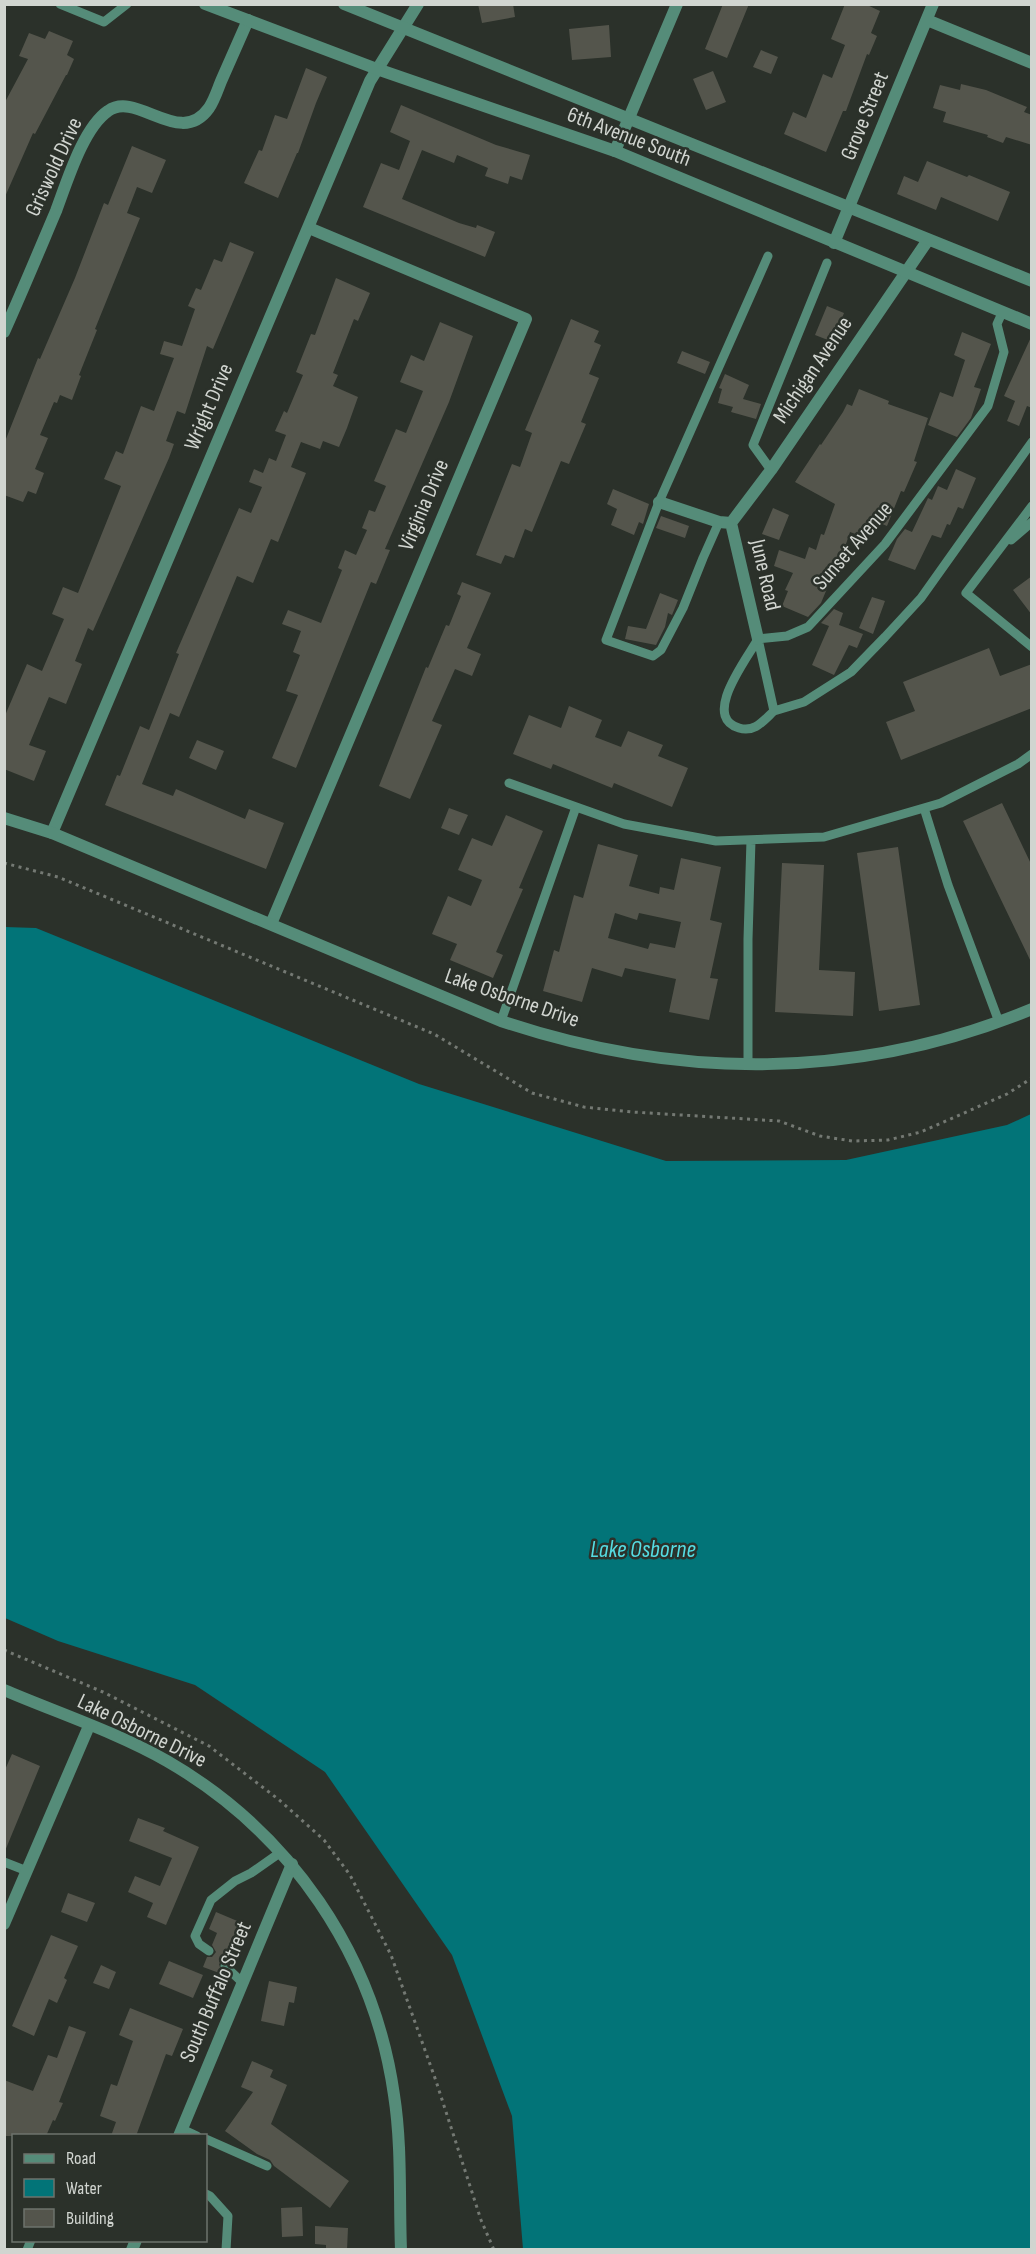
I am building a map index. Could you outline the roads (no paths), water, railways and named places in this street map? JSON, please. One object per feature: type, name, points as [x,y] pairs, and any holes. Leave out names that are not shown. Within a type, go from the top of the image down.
[{"type":"street","name":"6th Avenue South","points":[[205,4],[377,69],[615,152],[1032,324]]},
{"type":"street","name":"6th Avenue South","points":[[344,4],[1032,281]]},
{"type":"street","name":"Wright Drive","points":[[52,833],[370,81],[417,4]]},
{"type":"street","points":[[615,152],[677,4]]},
{"type":"street","name":"Grove Street","points":[[834,243],[933,4]]},
{"type":"street","name":"Griswold Drive","points":[[4,332],[81,149],[95,124],[108,110],[123,106],[172,122],[190,121],[203,115],[213,102],[248,20]]},
{"type":"street","points":[[927,20],[1032,63]]},
{"type":"street","name":"Virginia Drive","points":[[271,924],[526,319],[309,228]]},
{"type":"street","name":"Michigan Avenue","points":[[725,522],[771,470],[928,240]]},
{"type":"street","name":"June Road","points":[[659,502],[725,522],[758,639]]},
{"type":"street","name":"Lake Osborne Drive","points":[[4,818],[52,833],[501,1021],[544,1036],[606,1051],[669,1060],[748,1065],[833,1061],[903,1050],[954,1037],[999,1023],[1032,1009]]},
{"type":"street","name":"Lake Osborne Drive","points":[[4,1690],[166,1761],[207,1786],[281,1852],[312,1890],[344,1941],[372,2002],[386,2048],[397,2127],[401,2250]]},
{"type":"street","points":[[5,1920],[89,1726]]},
{"type":"street","name":"South Buffalo Street","points":[[181,2132],[292,1864]]},
{"type":"lane","points":[[60,4],[104,22],[127,4]]},
{"type":"lane","points":[[725,522],[702,558],[683,608],[657,655],[653,656],[606,640],[659,502],[768,256]]},
{"type":"lane","points":[[771,470],[753,445],[827,263]]},
{"type":"lane","name":"Sunset Avenue","points":[[758,639],[787,636],[808,627],[885,544],[987,406],[1004,352],[997,324],[1002,313]]},
{"type":"lane","points":[[758,639],[727,693],[723,708],[724,718],[731,725],[748,730],[759,726],[774,711],[804,702],[851,672],[921,598],[1032,442]]},
{"type":"lane","points":[[1032,506],[966,593],[1032,647]]},
{"type":"lane","points":[[994,555],[1032,522]]},
{"type":"lane","points":[[758,639],[774,711]]},
{"type":"lane","points":[[510,783],[624,825],[716,841],[824,837],[941,803],[1018,764],[1032,754]]},
{"type":"lane","points":[[501,1021],[576,807]]},
{"type":"lane","points":[[924,808],[948,885],[999,1023]]},
{"type":"lane","points":[[748,1065],[751,840]]},
{"type":"lane","points":[[209,1951],[199,1944],[195,1936],[211,1900],[235,1881],[281,1852]]},
{"type":"lane","points":[[4,1862],[27,1871]]},
{"type":"lane","points":[[225,1966],[243,1983]]},
{"type":"lane","points":[[207,2139],[267,2166]]},
{"type":"lane","points":[[207,2194],[228,2216],[226,2250]]},
{"type":"water","name":"Lake Osborne","points":[[5,927],[36,928],[419,1084],[666,1161],[846,1160],[1007,1125],[1031,1114],[1031,2249],[523,2249],[512,2116],[452,1955],[325,1772],[195,1685],[58,1641],[5,1618]]}]
